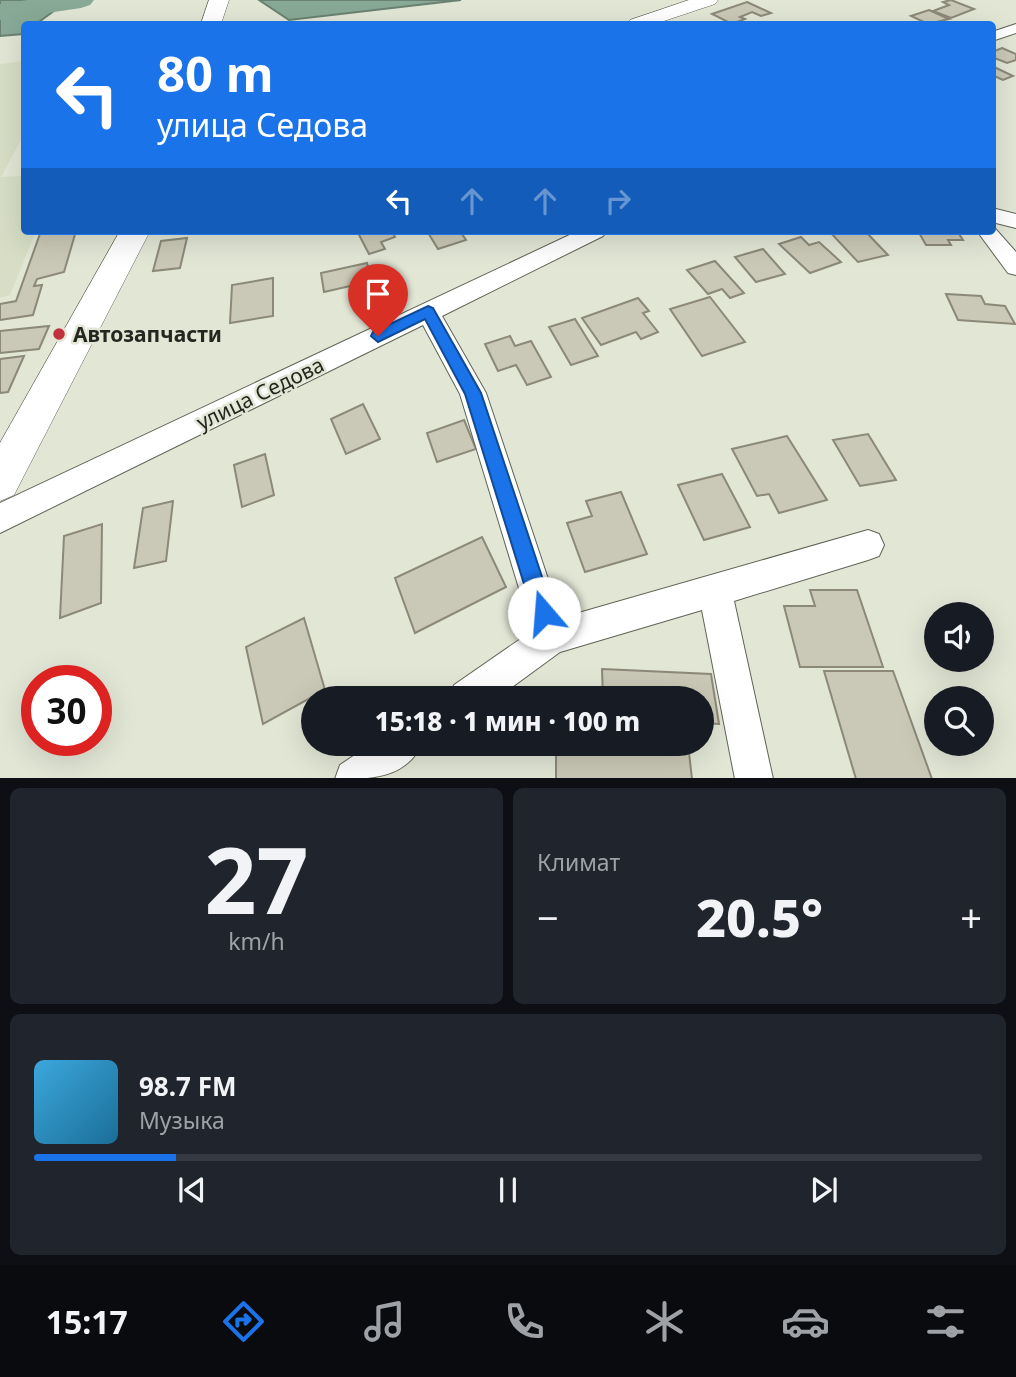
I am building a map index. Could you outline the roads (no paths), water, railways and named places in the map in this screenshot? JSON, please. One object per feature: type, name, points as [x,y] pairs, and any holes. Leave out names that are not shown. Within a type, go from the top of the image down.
[{"type":"main road","points":[[212,21],[219,0]]},
{"type":"main road","points":[[646,21],[708,0]]},
{"type":"main road","points":[[0,482],[133,235]]},
{"type":"street","points":[[996,36],[1016,28]]},
{"type":"street","points":[[996,216],[1016,221]]},
{"type":"street","name":"улица Седова","points":[[0,518],[588,235]]},
{"type":"street","points":[[991,235],[1016,267]]},
{"type":"street","points":[[428,312],[473,393],[551,638]]},
{"type":"street","points":[[484,686],[551,638],[868,545]]},
{"type":"street","points":[[715,590],[754,778]]},
{"type":"street","points":[[355,778],[386,756]]},
{"type":"waterway","points":[[0,12],[81,0]]},
{"type":"place","name":"Автозапчасти","points":[[59,334]]}]
